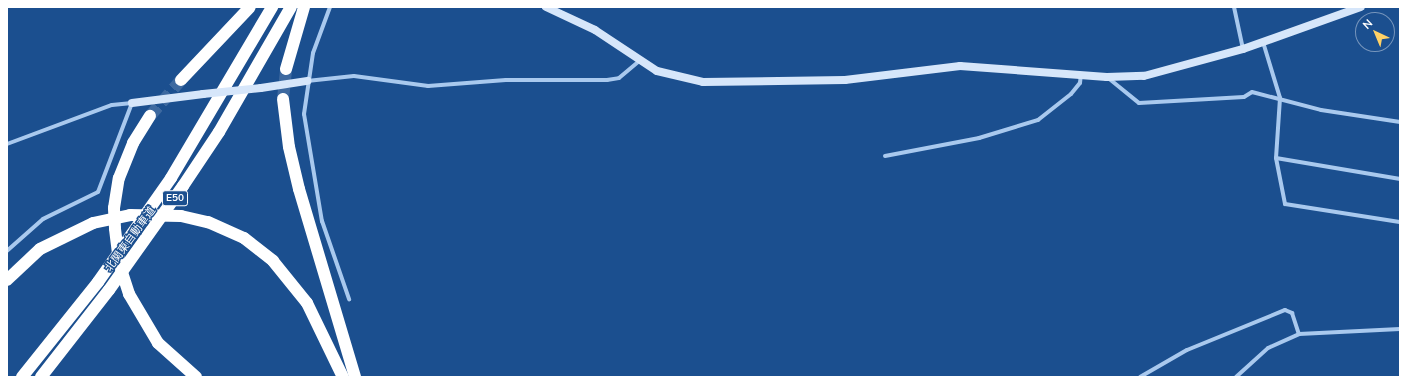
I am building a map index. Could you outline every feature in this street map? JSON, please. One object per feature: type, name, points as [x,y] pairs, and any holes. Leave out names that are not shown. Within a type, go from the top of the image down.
[{"type":"highway","points":[[182,80],[250,7]]},
{"type":"highway","name":"北関東自動車道","points":[[22,377],[98,282],[171,178],[272,7]]},
{"type":"highway","name":"北関東自動車道","points":[[41,377],[109,290],[183,186],[219,132],[291,7]]},
{"type":"highway","points":[[286,69],[304,7]]},
{"type":"highway","points":[[283,99],[289,147],[299,189],[355,377]]},
{"type":"highway","points":[[150,116],[133,143],[119,178],[114,208],[119,263],[129,294],[158,343],[196,377]]},
{"type":"highway","points":[[7,280],[46,245],[92,223],[130,215],[181,216],[208,222],[244,238],[273,261],[308,303],[342,377]]},
{"type":"street","points":[[330,7],[312,53],[307,81],[306,132],[315,191],[328,241],[350,300]]},
{"type":"street","points":[[546,7],[595,30],[639,61],[667,75],[702,82],[838,80],[960,66],[1107,77],[1168,72],[1243,49],[1361,7]]},
{"type":"street","points":[[1234,7],[1243,49]]},
{"type":"street","points":[[1263,42],[1280,98],[1276,158],[1285,204],[1400,222]]},
{"type":"street","points":[[7,144],[112,105],[354,76],[428,86],[506,80],[607,80],[619,78],[639,61]]},
{"type":"street","points":[[884,156],[979,138],[1038,120],[1071,94],[1080,83],[1081,74]]},
{"type":"street","points":[[1107,77],[1139,103],[1244,97],[1252,92],[1280,98],[1321,110],[1400,122]]},
{"type":"street","points":[[7,251],[49,215],[98,192],[132,103]]},
{"type":"street","points":[[1276,158],[1400,179]]},
{"type":"street","points":[[1140,377],[1187,350],[1285,310],[1292,313],[1299,334]]},
{"type":"street","points":[[1236,377],[1268,348],[1299,334],[1400,329]]},
{"type":"tunnel","points":[[283,99],[286,69]]},
{"type":"tunnel","points":[[150,116],[181,80]]}]
